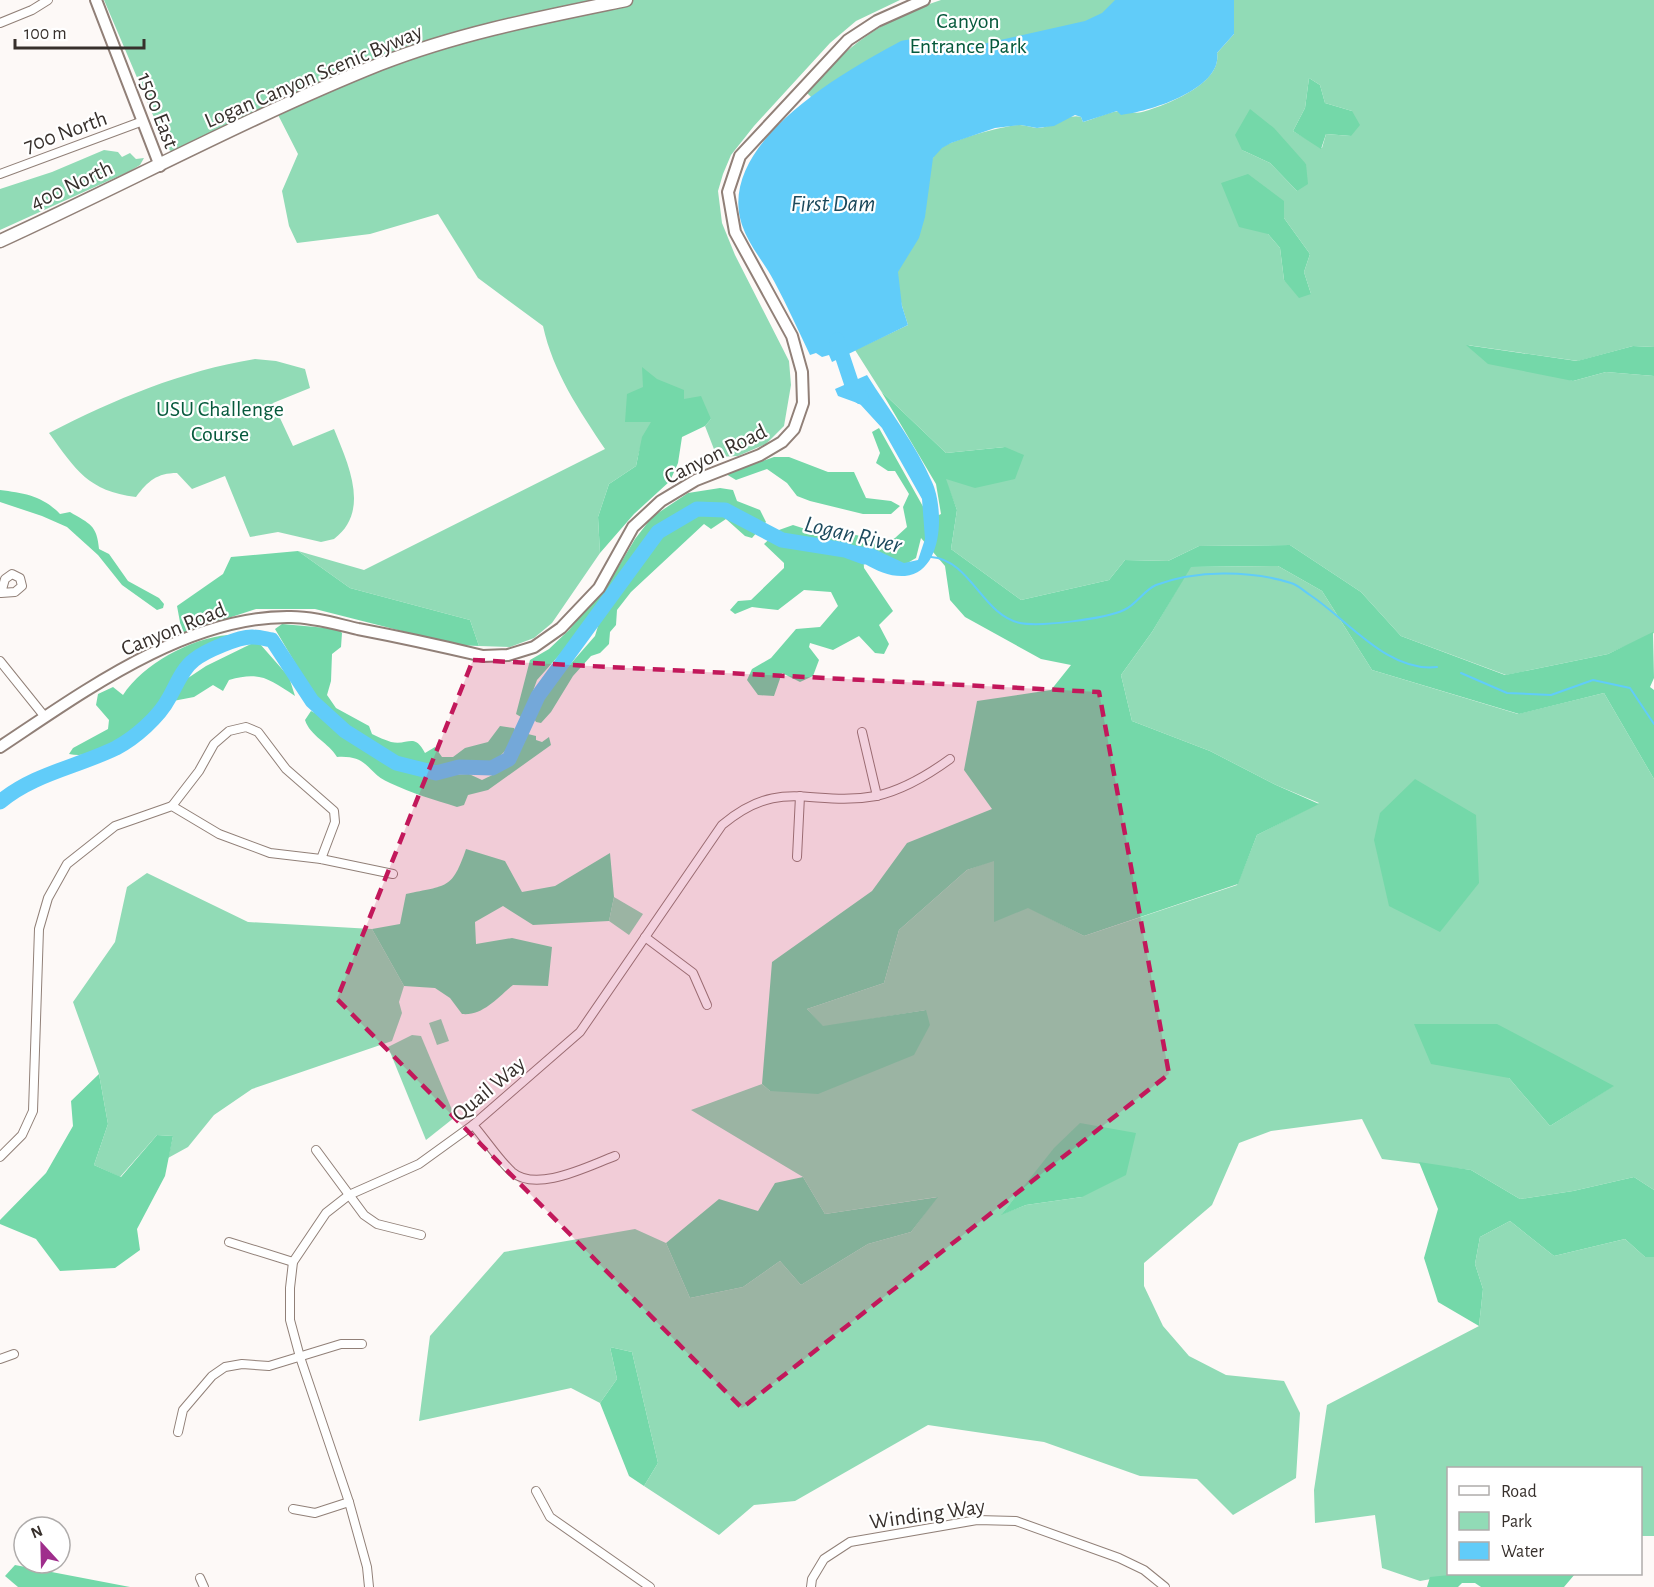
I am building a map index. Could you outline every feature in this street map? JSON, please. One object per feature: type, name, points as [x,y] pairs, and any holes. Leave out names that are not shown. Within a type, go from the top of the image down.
[{"type":"main road","name":"Logan Canyon Scenic Byway","points":[[160,166],[381,64],[445,42],[626,0]]},
{"type":"main road","name":"400 North","points":[[0,241],[160,166]]},
{"type":"street","points":[[0,23],[32,10],[48,0]]},
{"type":"street","name":"1500 East","points":[[96,0],[160,166]]},
{"type":"street","name":"Canyon Road","points":[[0,747],[125,667],[220,627],[256,619],[292,617],[330,623],[483,656],[508,655],[534,647],[561,628],[599,588],[633,527],[661,501],[696,480],[760,455],[782,442],[794,429],[803,403],[802,372],[792,336],[735,232],[730,214],[728,192],[740,156],[848,40],[877,21],[924,0]]},
{"type":"street","name":"700 North","points":[[0,174],[143,121]]},
{"type":"street","points":[[0,661],[45,717]]},
{"type":"street","points":[[0,1157],[21,1134],[33,1111],[39,929],[48,898],[67,864],[115,826],[172,806],[199,771],[214,744],[230,731],[246,727],[258,732],[286,769],[334,811],[335,822],[321,859]]},
{"type":"street","points":[[862,732],[877,796]]},
{"type":"street","name":"Quail Way","points":[[369,1587],[367,1567],[349,1502],[300,1357],[290,1320],[293,1262],[326,1213],[349,1195],[419,1164],[473,1125],[580,1032],[722,825],[746,807],[780,795],[850,799],[877,796],[904,786],[950,759]]},
{"type":"street","points":[[798,857],[800,796]]},
{"type":"street","points":[[172,806],[219,834],[270,853],[321,859],[393,874]]},
{"type":"street","points":[[645,936],[693,973],[707,1005]]},
{"type":"street","points":[[473,1125],[513,1173],[526,1179],[547,1180],[615,1156]]},
{"type":"street","points":[[316,1150],[364,1215],[377,1224],[421,1235]]},
{"type":"street","points":[[229,1242],[293,1262]]},
{"type":"street","points":[[178,1432],[183,1410],[212,1376],[225,1367],[242,1364],[269,1366],[341,1344],[362,1344]]},
{"type":"street","points":[[0,1359],[14,1354]]},
{"type":"street","points":[[536,1491],[550,1516],[650,1587]]},
{"type":"street","points":[[293,1509],[315,1513],[349,1502]]},
{"type":"street","name":"Winding Way","points":[[811,1587],[812,1579],[824,1559],[850,1542],[987,1520],[1016,1521],[1119,1558],[1144,1570],[1165,1587]]},
{"type":"street","points":[[200,1578],[204,1587]]},
{"type":"highlighted area","points":[[473,660],[1099,692],[1169,1074],[742,1408],[337,999]]},
{"type":"green space","points":[[104,0],[900,0],[856,21],[830,43],[754,126],[731,155],[718,191],[722,223],[735,255],[789,361],[791,385],[784,426],[766,444],[738,456],[717,457],[705,426],[711,419],[683,399],[684,390],[652,423],[643,440],[636,466],[609,484],[598,517],[600,553],[552,623],[534,638],[510,647],[479,646],[470,620],[350,588],[298,551],[364,570],[605,449],[560,375],[543,326],[478,278],[438,214],[370,234],[297,243],[289,226],[282,191],[298,154],[274,107],[172,152],[167,148]]},
{"type":"green space","name":"Canyon Entrance Park","points":[[941,0],[1129,0],[1109,20],[813,99],[805,91],[866,36],[900,16]]},
{"type":"green space","points":[[1234,0],[1654,0],[1654,347],[1633,346],[1578,361],[1467,345],[1573,381],[1606,372],[1654,376],[1654,633],[1608,654],[1506,675],[1401,636],[1361,592],[1290,545],[1199,546],[1168,561],[1125,560],[1109,580],[1021,600],[951,549],[957,510],[945,479],[1005,447],[946,453],[881,391],[855,350],[908,325],[897,277],[903,257],[919,231],[924,217],[928,171],[935,155],[941,148],[956,141],[1003,127],[1020,125],[1044,127],[1076,116],[1081,117],[1083,122],[1119,111],[1139,113],[1165,104],[1190,92],[1211,74],[1216,64],[1217,53],[1234,34]],"holes":[[[1309,78],[1320,85],[1325,103],[1352,111],[1351,136],[1326,134],[1322,148],[1293,131],[1305,108]],[[1242,150],[1306,164],[1297,191],[1270,163]],[[1284,218],[1310,254],[1304,272],[1311,294],[1284,280],[1280,248],[1268,234]]]},
{"type":"green space","points":[[1309,78],[1320,85],[1325,103],[1352,111],[1360,125],[1351,136],[1326,134],[1321,149],[1293,131],[1305,108]]},
{"type":"green space","points":[[1250,109],[1274,128],[1306,164],[1308,184],[1297,191],[1270,163],[1242,150],[1235,135]]},
{"type":"green space","points":[[104,150],[118,152],[122,157],[130,153],[136,159],[144,158],[140,165],[130,171],[0,230],[0,189],[52,172]]},
{"type":"green space","points":[[1248,174],[1284,201],[1284,218],[1310,254],[1304,272],[1311,294],[1299,298],[1284,280],[1280,248],[1268,234],[1239,227],[1221,183]]},
{"type":"green space","points":[[1466,345],[1577,361],[1633,346],[1654,347],[1654,376],[1606,372],[1573,381],[1488,364]]},
{"type":"green space","name":"USU Challenge Course","points":[[255,359],[276,361],[305,369],[310,388],[273,403],[293,446],[334,429],[350,472],[354,501],[352,515],[345,528],[334,539],[321,542],[278,532],[250,537],[225,476],[192,489],[177,473],[164,474],[149,482],[136,497],[106,490],[94,484],[76,468],[49,433],[149,388],[201,371]]},
{"type":"green space","points":[[642,367],[657,379],[684,390],[684,399],[701,396],[711,419],[705,426],[682,437],[678,463],[670,481],[634,514],[600,553],[598,517],[609,484],[636,466],[642,437],[651,422],[625,422],[627,394],[643,387]]},
{"type":"green space","points":[[881,391],[946,453],[1005,447],[1024,455],[1015,479],[975,488],[946,479],[957,510],[951,549],[1021,600],[1109,580],[1125,560],[1168,561],[1199,546],[1290,545],[1361,592],[1401,636],[1505,675],[1608,654],[1653,632],[1654,678],[1650,687],[1654,690],[1654,779],[1604,693],[1519,714],[1372,670],[1322,591],[1278,566],[1191,567],[1152,632],[1121,675],[1132,721],[1210,751],[1319,804],[1257,835],[1238,884],[1084,936],[1028,908],[994,922],[994,861],[967,870],[899,930],[884,983],[807,1009],[823,1026],[926,1010],[930,1025],[914,1055],[818,1094],[770,1091],[762,1084],[772,962],[872,891],[907,843],[992,809],[964,770],[977,701],[1051,690],[1071,665],[1041,659],[965,617],[950,600],[945,566],[921,538],[916,558],[904,565],[863,553],[864,568],[893,611],[879,625],[889,644],[884,654],[875,653],[859,636],[833,650],[810,643],[809,647],[819,660],[813,676],[800,682],[782,673],[774,696],[758,695],[747,680],[752,669],[771,658],[796,629],[820,627],[838,606],[831,592],[804,590],[778,610],[752,607],[735,614],[730,610],[738,601],[751,600],[784,568],[784,563],[764,544],[779,530],[793,525],[827,536],[844,532],[884,542],[895,538],[907,527],[903,507],[909,494],[895,471],[888,471],[876,463],[880,453],[872,432],[879,428],[930,519],[941,514],[936,484]]},
{"type":"green space","points":[[774,457],[789,457],[828,472],[854,472],[866,498],[891,501],[900,506],[891,514],[863,514],[797,496],[787,483],[767,469],[736,480],[726,474]]},
{"type":"green space","points":[[720,488],[733,490],[737,501],[760,510],[766,522],[752,538],[745,536],[726,519],[711,529],[704,524],[631,592],[617,610],[616,625],[610,632],[609,644],[600,653],[591,656],[573,676],[551,712],[541,723],[536,722],[533,717],[539,700],[595,636],[601,616],[629,581],[636,566],[631,564],[595,615],[537,680],[525,713],[521,717],[516,714],[530,660],[549,649],[569,630],[610,581],[635,539],[652,517],[688,493]]},
{"type":"green space","points":[[0,490],[33,496],[47,503],[60,514],[70,512],[87,523],[94,530],[99,549],[109,554],[128,581],[159,598],[164,604],[163,608],[157,610],[122,585],[98,555],[67,527],[0,502]]},
{"type":"green space","points":[[298,551],[350,588],[470,620],[479,646],[457,645],[315,609],[256,609],[182,633],[177,606],[223,574],[231,557]]},
{"type":"green space","points":[[1278,566],[1322,591],[1372,670],[1518,714],[1604,693],[1654,779],[1654,1190],[1634,1177],[1573,1191],[1520,1199],[1471,1170],[1382,1159],[1362,1119],[1271,1131],[1239,1143],[1212,1205],[1144,1263],[1144,1286],[1163,1326],[1189,1356],[1226,1375],[1284,1381],[1300,1413],[1296,1478],[1233,1515],[1197,1479],[1140,1476],[1044,1442],[928,1425],[795,1501],[754,1505],[719,1535],[644,1486],[658,1463],[632,1352],[610,1347],[617,1379],[600,1403],[571,1388],[419,1421],[430,1336],[504,1252],[635,1229],[666,1243],[690,1298],[743,1287],[780,1261],[801,1285],[868,1244],[911,1232],[937,1197],[825,1214],[803,1177],[691,1110],[762,1084],[770,1091],[926,1010],[823,1027],[807,1009],[884,983],[899,930],[967,870],[994,860],[1028,907],[1084,936],[1237,885],[1257,835],[1319,803],[1276,785],[1210,751],[1132,721],[1121,675],[1152,632],[1190,567]],"holes":[[[1509,1078],[1613,1086],[1550,1126]],[[1030,1179],[1082,1197],[1026,1205],[1002,1214]]]},
{"type":"green space","points":[[282,624],[338,629],[342,633],[341,647],[332,654],[331,681],[327,695],[336,708],[369,726],[372,734],[397,743],[414,741],[425,753],[435,747],[442,757],[453,757],[465,748],[488,742],[500,726],[514,728],[516,732],[510,744],[497,758],[481,764],[449,765],[444,768],[448,775],[469,774],[482,780],[491,776],[511,763],[528,734],[536,736],[536,740],[542,742],[549,737],[551,745],[488,790],[468,795],[464,805],[457,807],[398,787],[382,779],[356,759],[337,757],[307,726],[305,720],[311,711],[329,720],[275,629]]},
{"type":"green space","points":[[228,635],[230,639],[227,642],[184,662],[185,676],[188,678],[206,666],[255,642],[260,644],[289,677],[295,696],[271,681],[249,676],[229,680],[223,691],[213,685],[194,697],[173,701],[168,694],[137,726],[111,745],[97,752],[83,755],[69,754],[73,748],[108,729],[109,720],[96,705],[98,694],[113,687],[123,695],[143,673],[169,654],[199,641]]},
{"type":"green space","points":[[1415,779],[1476,815],[1479,883],[1440,932],[1389,906],[1374,840],[1380,813]]},
{"type":"green space","points":[[466,849],[505,861],[522,892],[555,886],[610,853],[614,897],[609,921],[533,925],[503,906],[475,922],[476,944],[512,938],[552,947],[548,986],[513,985],[483,1009],[470,1014],[462,1014],[450,998],[435,988],[404,986],[372,929],[400,924],[406,894],[446,884],[456,872]]},
{"type":"green space","points":[[147,873],[248,922],[372,929],[404,986],[399,1002],[402,1013],[392,1041],[252,1089],[214,1115],[188,1147],[168,1158],[173,1136],[157,1135],[120,1177],[94,1165],[108,1124],[99,1074],[73,1002],[115,942],[127,887]]},
{"type":"green space","points":[[614,897],[643,914],[629,935],[609,921]]},
{"type":"green space","points":[[441,1019],[449,1041],[437,1045],[429,1023]]},
{"type":"green space","points":[[1414,1024],[1497,1024],[1614,1086],[1550,1126],[1509,1078],[1431,1064]]},
{"type":"green space","points":[[412,1035],[421,1036],[455,1117],[426,1140],[388,1047]]},
{"type":"green space","points":[[99,1074],[108,1124],[94,1165],[121,1177],[157,1135],[173,1136],[165,1176],[137,1229],[140,1250],[115,1268],[60,1271],[36,1239],[0,1224],[0,1220],[46,1173],[73,1126],[71,1101]]},
{"type":"green space","points":[[1080,1123],[1136,1133],[1126,1175],[1082,1197],[1026,1205],[1001,1215],[1054,1148]]},
{"type":"green space","points":[[1419,1162],[1471,1170],[1520,1199],[1573,1191],[1634,1177],[1654,1190],[1654,1257],[1645,1257],[1625,1239],[1554,1256],[1510,1221],[1480,1237],[1475,1264],[1483,1289],[1479,1326],[1438,1302],[1424,1258],[1438,1209]]},
{"type":"green space","points":[[803,1177],[825,1214],[938,1197],[911,1232],[868,1244],[801,1285],[780,1261],[743,1287],[690,1298],[666,1243],[719,1199],[758,1211],[775,1183]]},
{"type":"green space","points":[[1510,1221],[1554,1256],[1625,1239],[1645,1257],[1654,1257],[1654,1536],[1642,1536],[1642,1467],[1447,1467],[1447,1575],[1453,1575],[1420,1581],[1382,1568],[1375,1515],[1315,1523],[1314,1490],[1327,1405],[1479,1326],[1483,1289],[1475,1264],[1480,1237]]},
{"type":"green space","points":[[610,1347],[632,1352],[658,1463],[644,1486],[629,1476],[600,1403],[617,1379]]},
{"type":"green space","points":[[12,1568],[12,1575],[67,1575],[130,1587],[18,1587],[5,1576]]},
{"type":"green space","points":[[1574,1575],[1564,1587],[1481,1587],[1475,1583],[1462,1583],[1458,1587],[1427,1587],[1430,1577]]},
{"type":"water","name":"First Dam","points":[[1115,0],[1234,0],[1234,34],[1217,53],[1216,66],[1208,77],[1197,88],[1165,104],[1121,115],[1117,111],[1083,122],[1081,117],[1075,115],[1054,126],[1037,128],[1021,125],[995,128],[942,148],[933,158],[925,217],[919,238],[898,272],[902,306],[908,325],[832,362],[829,355],[822,357],[816,353],[810,355],[779,290],[742,225],[739,195],[747,166],[765,139],[818,91],[901,41],[920,40],[964,47],[974,46],[1085,21],[1102,13]]},
{"type":"water","points":[[867,375],[918,455],[936,493],[939,522],[934,551],[918,572],[905,576],[895,576],[876,570],[831,542],[872,548],[904,563],[918,560],[925,539],[922,499],[882,428],[860,404],[838,396],[835,389]]},
{"type":"waterway","name":"Logan River","points":[[837,340],[853,388],[861,397]]},
{"type":"waterway","name":"Logan River","points":[[0,802],[27,784],[123,744],[146,726],[159,712],[183,673],[194,660],[206,652],[247,637],[272,640],[312,701],[345,731],[396,763],[436,773],[459,767],[492,768],[509,759],[538,696],[658,532],[697,509],[725,510],[782,540],[845,550],[864,557]]},
{"type":"waterway","points":[[931,557],[945,560],[956,567],[996,610],[1007,618],[1030,624],[1072,621],[1115,613],[1128,608],[1156,585],[1188,577],[1205,574],[1241,574],[1275,579],[1299,587],[1369,643],[1385,653],[1402,662],[1419,667],[1437,667]]},
{"type":"waterway","points":[[1461,673],[1507,693],[1551,695],[1593,680],[1630,688],[1654,724]]}]
